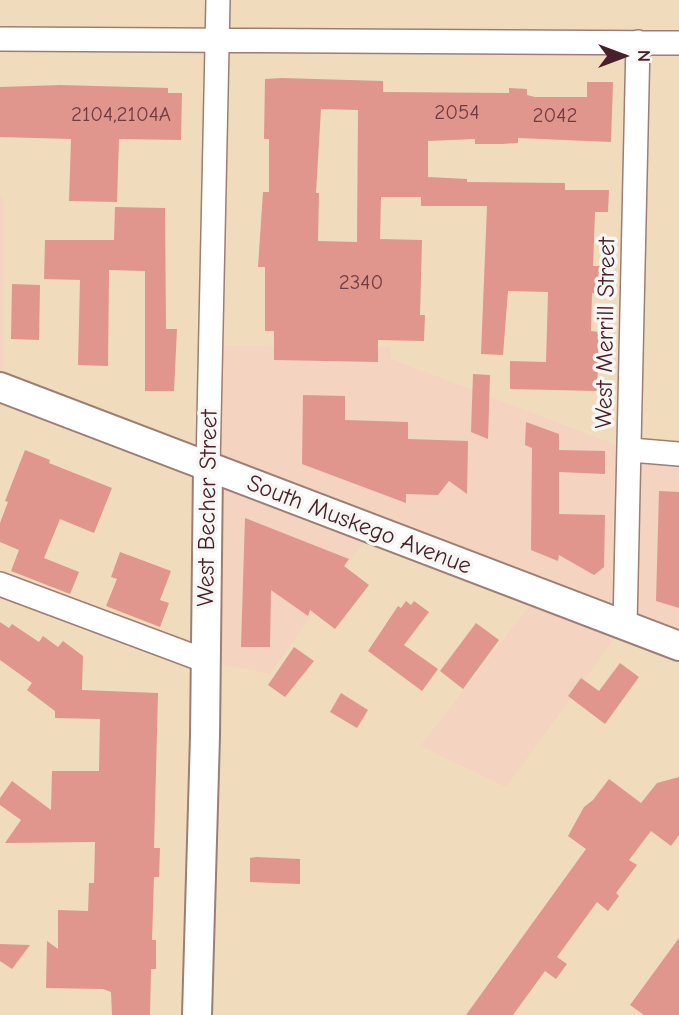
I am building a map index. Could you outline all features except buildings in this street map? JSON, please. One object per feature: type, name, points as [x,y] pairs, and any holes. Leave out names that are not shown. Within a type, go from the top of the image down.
[{"type":"street","name":"West Becher Street","points":[[197,1015],[218,0]]},
{"type":"street","points":[[0,39],[679,43]]},
{"type":"street","name":"West Merrill Street","points":[[625,624],[631,450],[638,42]]},
{"type":"street","name":"South Muskego Avenue","points":[[0,387],[679,646]]},
{"type":"street","points":[[631,450],[679,454]]},
{"type":"street","points":[[0,584],[206,661]]},
{"type":"shaded area","points":[[0,197],[3,197],[3,388],[0,387]]},
{"type":"shaded area","points":[[211,346],[390,347],[391,359],[609,442],[631,450],[679,454],[679,646],[625,624],[506,787],[420,746],[539,594],[372,530],[270,674],[206,661]]}]
